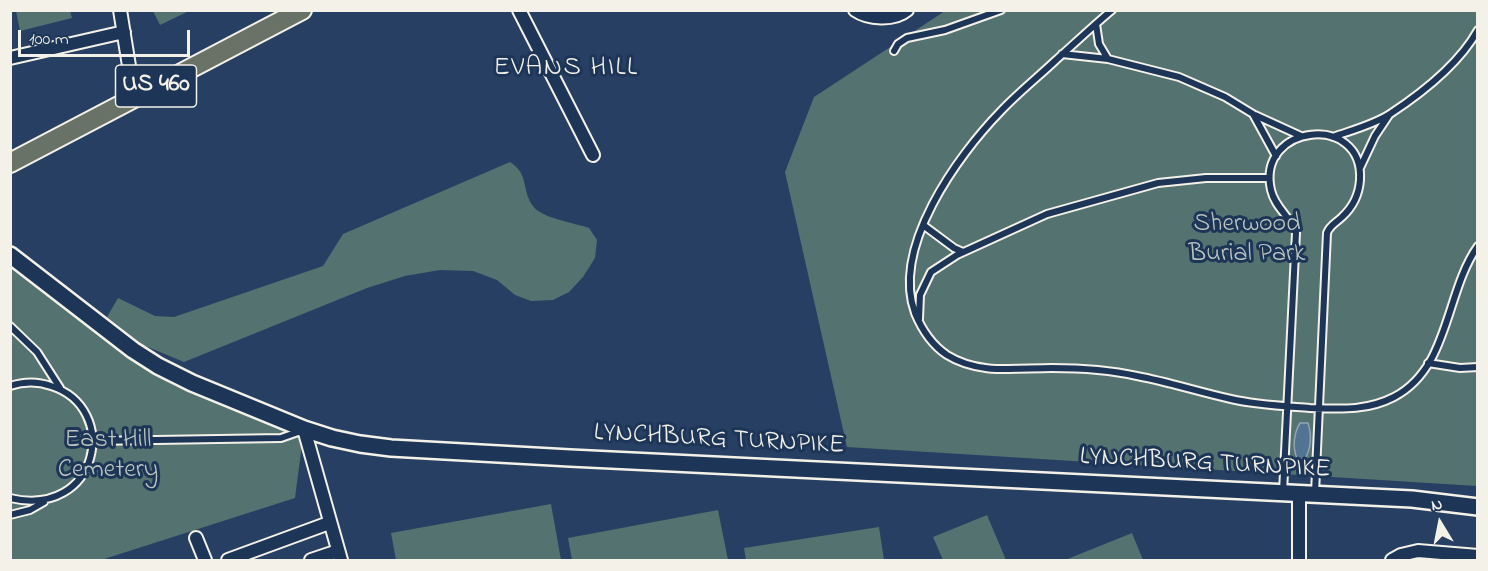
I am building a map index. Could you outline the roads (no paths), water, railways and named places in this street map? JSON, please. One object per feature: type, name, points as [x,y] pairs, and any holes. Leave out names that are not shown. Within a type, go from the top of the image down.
[{"type":"main road","name":"US 460","points":[[10,163],[302,10]]},
{"type":"street","points":[[120,10],[134,97]]},
{"type":"street","points":[[519,10],[593,155]]},
{"type":"street","points":[[855,10],[872,16],[891,17],[900,16],[907,10]]},
{"type":"street","points":[[10,58],[124,32]]},
{"type":"street","name":"LYNCHBURG TURNPIKE","points":[[10,255],[133,350],[158,366],[192,383],[304,429],[332,438],[391,448],[1412,499],[1478,507]]},
{"type":"street","points":[[304,429],[340,556],[311,561]]},
{"type":"street","points":[[1299,493],[1299,561]]},
{"type":"street","points":[[228,561],[329,523]]},
{"type":"street","points":[[196,538],[205,561]]},
{"type":"street","points":[[1392,561],[1401,555],[1418,551],[1478,556]]},
{"type":"lane","points":[[894,51],[898,44],[907,38],[945,30],[1001,10]]},
{"type":"lane","points":[[1112,10],[1000,112],[976,139],[939,194],[923,225],[914,250],[909,283],[910,300],[927,336],[948,356],[978,367],[996,370],[1054,368],[1130,374],[1265,405],[1351,409],[1381,403],[1409,387],[1428,363],[1441,338],[1463,272],[1478,246]]},
{"type":"lane","points":[[1096,24],[1099,44],[1108,59]]},
{"type":"lane","points":[[1283,493],[1296,233],[1294,226],[1275,202],[1269,178],[1271,167],[1276,156],[1288,143],[1301,136],[1312,134],[1333,136],[1389,115],[1425,88],[1455,60],[1478,30]]},
{"type":"lane","points":[[1062,54],[1108,59],[1179,78],[1225,97],[1253,114],[1301,136]]},
{"type":"lane","points":[[1253,114],[1276,156]]},
{"type":"lane","points":[[1360,169],[1375,136],[1389,115]]},
{"type":"lane","points":[[1314,494],[1328,233],[1330,226],[1352,206],[1360,183],[1357,159],[1352,151],[1333,136]]},
{"type":"lane","points":[[919,323],[920,294],[932,272],[963,252],[1047,214],[1158,183],[1206,178],[1269,178]]},
{"type":"lane","points":[[923,225],[963,252]]},
{"type":"lane","points":[[10,327],[37,352],[60,388],[84,410],[93,441],[88,464],[76,483],[58,497],[27,502],[10,498]]},
{"type":"lane","points":[[1428,363],[1460,368],[1478,367]]},
{"type":"lane","points":[[10,386],[22,382],[41,382],[60,388]]},
{"type":"lane","points":[[93,441],[281,438],[304,429]]},
{"type":"lane","points":[[10,515],[30,510],[47,500]]},
{"type":"water","points":[[1300,423],[1308,423],[1310,432],[1310,446],[1305,459],[1297,458],[1294,445]]},
{"type":"district","name":"EVANS HILL","points":[[566,70]]},
{"type":"park label","name":"Sherwood Burial Park","points":[[1247,241]]},
{"type":"park label","name":"East Hill Cemetery","points":[[108,457]]}]
